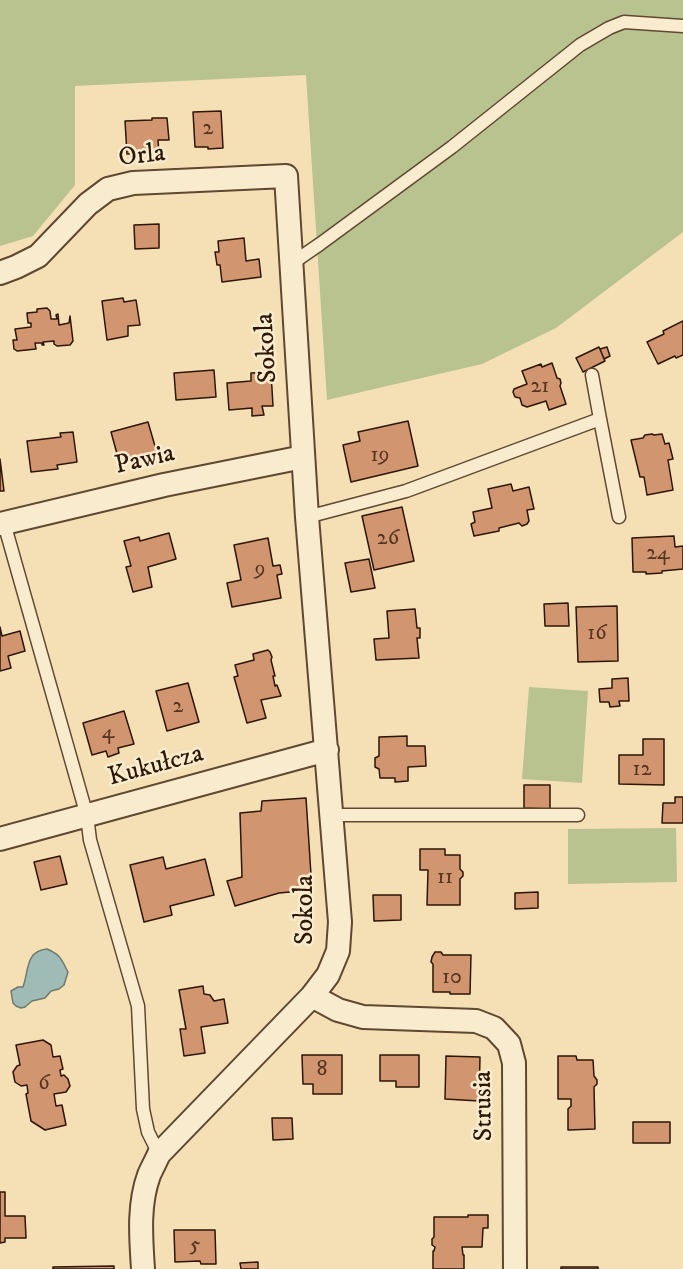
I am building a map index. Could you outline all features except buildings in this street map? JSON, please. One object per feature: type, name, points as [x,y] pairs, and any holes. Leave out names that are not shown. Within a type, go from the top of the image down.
[{"type":"street","name":"Sokola","points":[[143,1269],[142,1208],[149,1176],[159,1154],[312,996],[328,975],[338,951],[340,922],[307,517],[286,176]]},
{"type":"street","name":"Orla","points":[[0,273],[38,256],[88,204],[108,189],[133,183],[286,176]]},
{"type":"street","name":"Pawia","points":[[2,523],[164,485],[303,457]]},
{"type":"street","name":"Kukułcza","points":[[0,839],[327,750]]},
{"type":"street","name":"Strusia","points":[[312,996],[338,1010],[363,1017],[476,1021],[494,1028],[509,1044],[514,1063],[515,1269]]},
{"type":"lane","points":[[291,264],[452,147],[580,45],[624,22],[683,26]]},
{"type":"lane","points":[[592,375],[619,516]]},
{"type":"lane","points":[[307,517],[406,491],[600,419]]},
{"type":"lane","points":[[2,523],[6,555],[87,816],[90,840],[138,1006],[143,1109],[148,1132],[159,1154]]},
{"type":"lane","points":[[332,815],[578,815]]},
{"type":"green space","points":[[0,0],[683,0],[683,232],[556,328],[482,364],[327,400],[306,75],[75,86],[75,185],[33,236],[0,246]]},
{"type":"green space","points":[[529,687],[588,691],[582,783],[522,779]]},
{"type":"green space","points":[[676,828],[677,882],[568,884],[568,829]]},
{"type":"water","points":[[47,949],[58,955],[68,972],[64,985],[51,991],[45,998],[32,1001],[25,1007],[16,1006],[13,1003],[11,991],[23,987],[31,958]]}]
